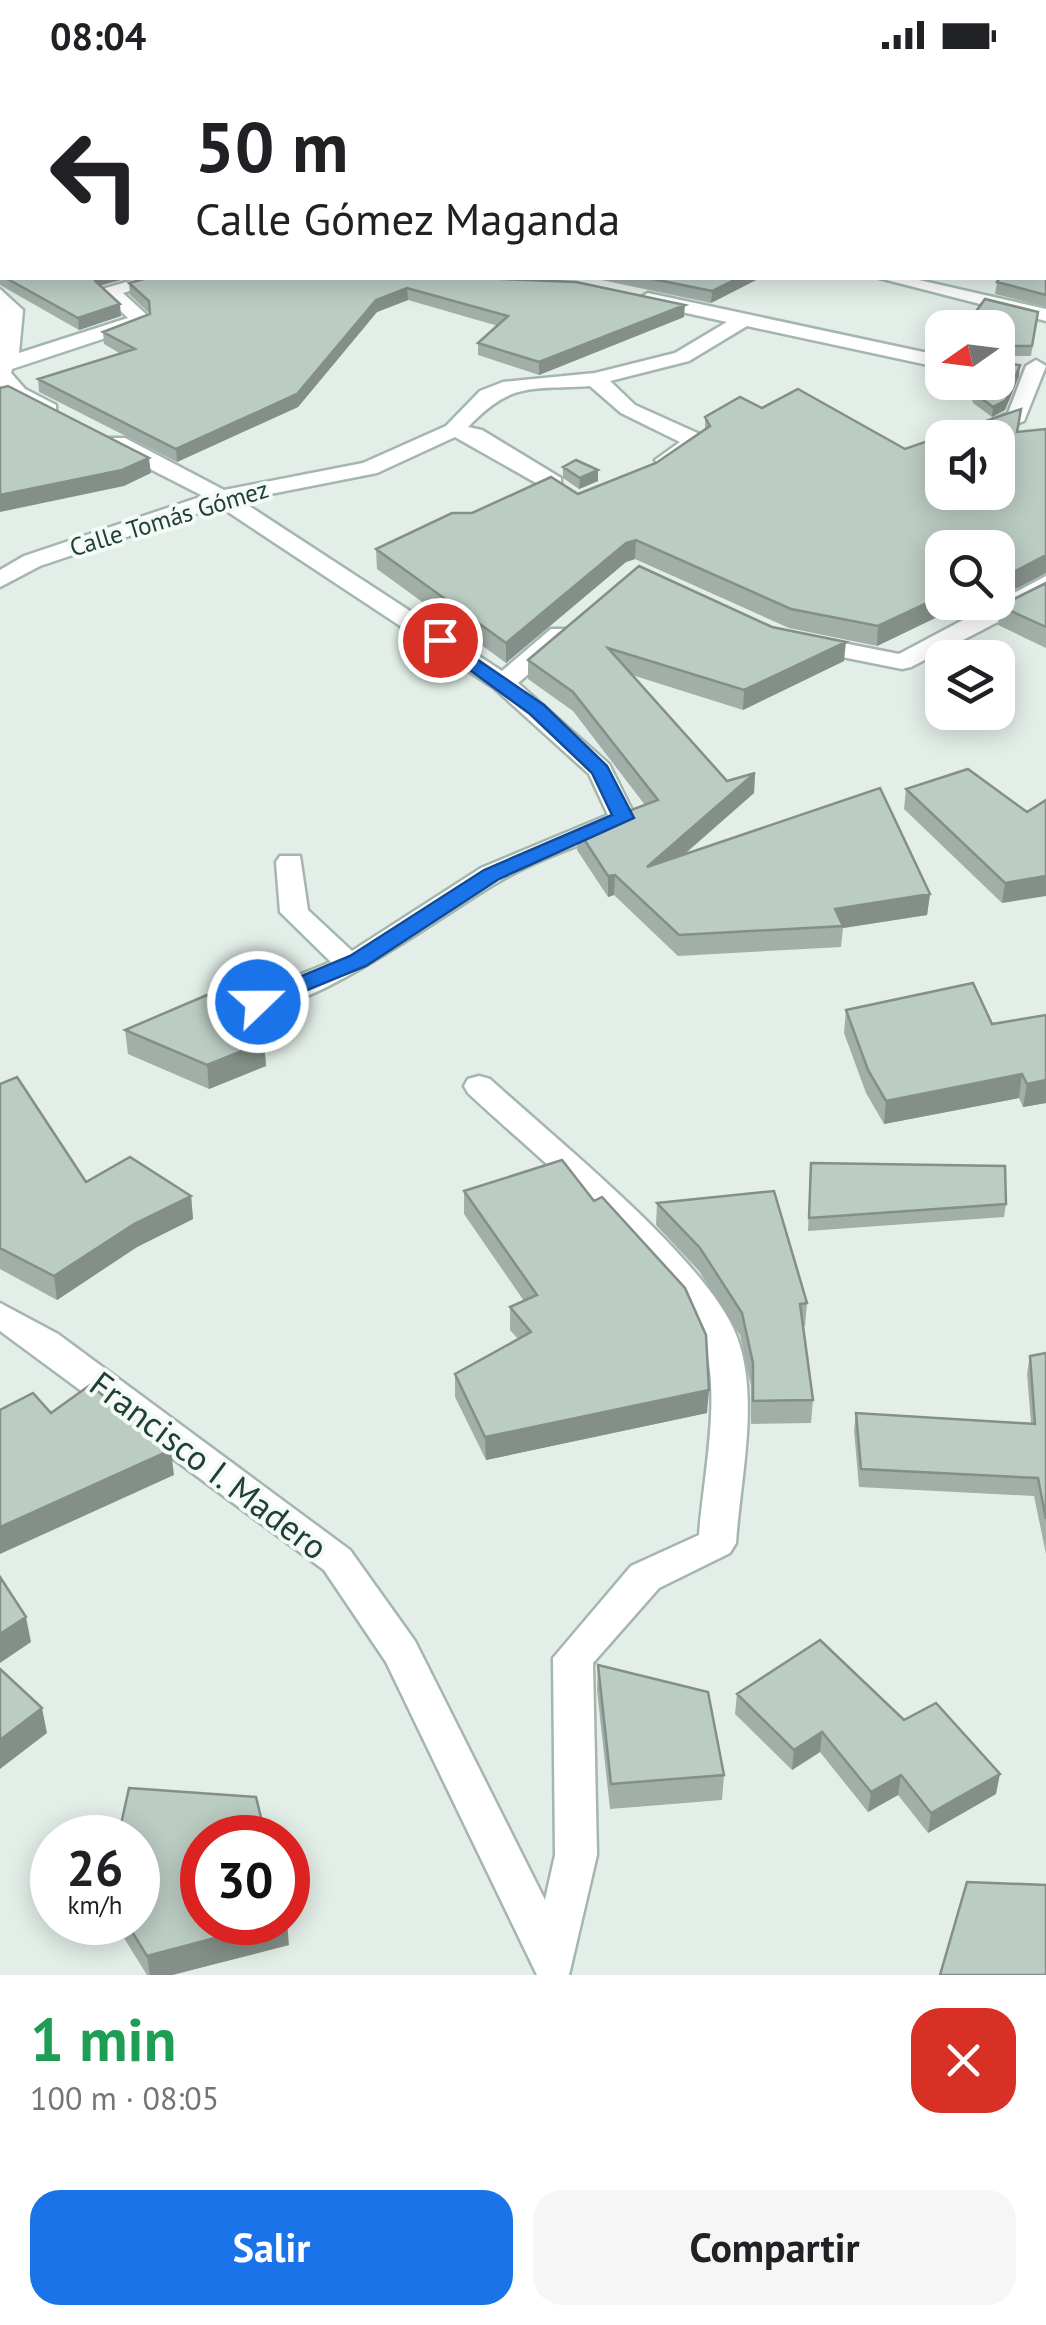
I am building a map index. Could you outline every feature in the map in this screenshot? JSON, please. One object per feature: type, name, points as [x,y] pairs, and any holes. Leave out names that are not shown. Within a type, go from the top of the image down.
[{"type":"street","points":[[4,365],[140,320],[109,290],[155,280]]},
{"type":"street","points":[[896,280],[1046,316]]},
{"type":"street","points":[[0,295],[14,310],[10,352],[0,374],[9,396],[69,419]]},
{"type":"street","points":[[631,296],[740,322],[869,343],[925,358]]},
{"type":"street","name":"Calle Tomás Gómez","points":[[0,580],[32,562],[175,516],[221,497],[369,468],[453,430],[487,395],[510,386],[595,379],[682,356],[740,322]]},
{"type":"street","points":[[1011,420],[1018,417],[1033,366]]},
{"type":"street","points":[[595,379],[628,409],[696,441],[646,472]]},
{"type":"street","points":[[453,430],[474,435],[544,487],[576,502]]},
{"type":"street","points":[[102,436],[221,497],[503,683],[600,770],[624,818],[491,874],[350,965],[258,1002]]},
{"type":"street","points":[[781,638],[902,662],[945,644],[1039,592],[1046,583]]},
{"type":"street","points":[[503,683],[577,620]]},
{"type":"street","points":[[290,862],[294,912],[350,965]]},
{"type":"street","points":[[479,1086],[687,1285],[720,1335],[725,1388],[717,1543],[644,1576],[573,1658],[576,1855],[545,1968]]},
{"type":"street","name":"Francisco I. Madero","points":[[0,1315],[46,1343],[336,1560],[401,1652],[545,1968]]},
{"type":"building","points":[[10,280],[95,280],[120,304],[78,318]]},
{"type":"building","points":[[528,280],[576,282],[685,305],[539,362],[478,343],[508,316],[407,288],[376,300],[297,394],[176,449],[38,379],[135,349],[103,332],[150,314],[149,301],[129,283]]},
{"type":"building","points":[[658,280],[734,280],[712,291]]},
{"type":"building","points":[[1046,280],[1046,295],[997,282]]},
{"type":"building","points":[[985,299],[1038,312],[1032,346],[1015,346],[1015,310],[977,310]]},
{"type":"building","points":[[8,386],[149,458],[122,470],[0,495],[0,388]]},
{"type":"building","points":[[798,389],[905,449],[925,442],[925,510],[1015,510],[1015,420],[989,420],[1021,409],[1017,432],[1046,429],[1046,555],[1015,571],[1015,530],[925,530],[925,604],[878,626],[791,609],[636,540],[626,543],[506,643],[376,549],[452,513],[472,513],[551,477],[578,494],[656,463],[710,426],[705,417],[740,397],[762,408]]},
{"type":"building","points":[[984,400],[1006,400],[993,407]]},
{"type":"building","points":[[576,460],[598,470],[580,478],[563,467]]},
{"type":"building","points":[[639,566],[772,627],[846,642],[744,690],[608,648],[727,781],[755,773],[647,867],[880,788],[930,894],[835,909],[843,926],[679,935],[615,875],[608,876],[578,830],[658,800],[573,692],[528,660]]},
{"type":"building","points":[[1046,583],[1046,627],[1015,613],[1015,598]]},
{"type":"building","points":[[968,769],[1027,812],[1046,800],[1046,876],[1005,883],[906,789]]},
{"type":"building","points":[[973,983],[992,1024],[1046,1015],[1046,1080],[1027,1084],[1022,1074],[886,1101],[868,1070],[846,1010]]},
{"type":"building","points":[[207,995],[264,1042],[207,1065],[125,1030]]},
{"type":"building","points":[[17,1077],[86,1182],[130,1157],[191,1196],[134,1224],[54,1276],[0,1248],[0,1084]]},
{"type":"building","points":[[562,1160],[594,1201],[602,1197],[685,1288],[706,1335],[709,1390],[485,1437],[455,1374],[531,1332],[510,1307],[537,1295],[464,1191]]},
{"type":"building","points":[[811,1163],[1005,1166],[1006,1204],[809,1218]]},
{"type":"building","points":[[774,1191],[807,1303],[800,1304],[813,1400],[753,1401],[753,1363],[742,1313],[700,1248],[657,1203]]},
{"type":"building","points":[[1046,1353],[1046,1519],[1038,1478],[861,1469],[856,1413],[1035,1424],[1030,1356]]},
{"type":"building","points":[[90,1385],[171,1450],[0,1527],[0,1410],[33,1393],[51,1413]]},
{"type":"building","points":[[0,1577],[26,1617],[0,1634]]},
{"type":"building","points":[[820,1640],[904,1720],[936,1703],[1000,1774],[931,1813],[901,1775],[871,1792],[822,1732],[794,1750],[737,1694]]},
{"type":"building","points":[[598,1665],[708,1692],[724,1775],[611,1784]]},
{"type":"building","points":[[0,1669],[42,1708],[0,1740]]},
{"type":"building","points":[[129,1788],[256,1797],[260,1815],[180,1815],[180,1945],[188,1945],[147,1956],[140,1945],[160,1945],[160,1815],[123,1815]]},
{"type":"building","points":[[967,1882],[1046,1885],[1046,1975],[940,1975]]},
{"type":"route","points":[[258,1002],[358,961],[491,874],[624,818],[600,770],[537,710],[440,640]]}]
